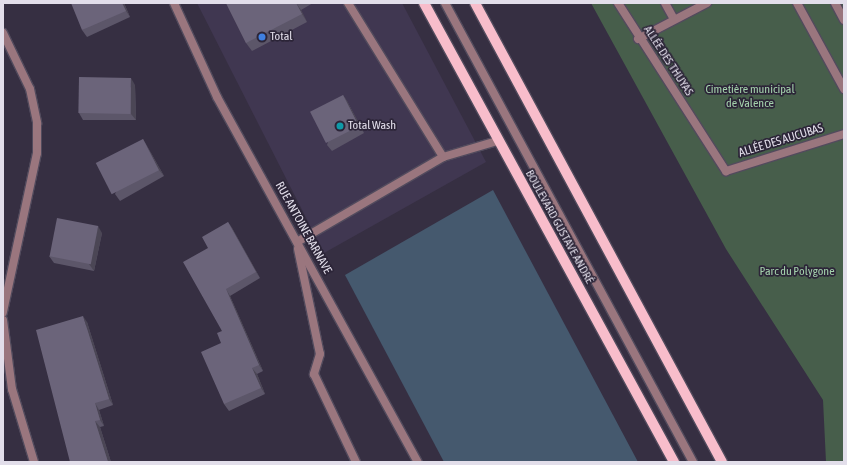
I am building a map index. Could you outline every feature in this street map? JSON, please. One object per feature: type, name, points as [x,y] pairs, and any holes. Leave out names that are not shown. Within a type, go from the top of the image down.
[{"type":"main road","name":"BOULEVARD GUSTAVE ANDRÉ","points":[[424,3],[497,141],[674,462]]},
{"type":"main road","points":[[475,3],[722,462]]},
{"type":"street","name":"RUE ANTOINE BARNAVE","points":[[174,3],[217,97],[418,462]]},
{"type":"street","points":[[348,3],[443,158]]},
{"type":"street","points":[[445,3],[692,462]]},
{"type":"street","name":"ALLÉE DES THUYAS","points":[[618,3],[638,39],[726,171]]},
{"type":"street","points":[[665,3],[674,19]]},
{"type":"street","points":[[638,39],[707,3]]},
{"type":"street","points":[[797,3],[844,89]]},
{"type":"street","points":[[835,3],[844,20]]},
{"type":"street","points":[[3,33],[30,89],[37,130],[37,153],[3,312]]},
{"type":"street","name":"ALLÉE DES AUCUBAS","points":[[726,171],[844,134]]},
{"type":"street","points":[[356,462],[314,374],[320,354],[297,242],[443,158],[497,141]]},
{"type":"street","points":[[3,320],[12,389],[34,462]]},
{"type":"shaded area","points":[[197,3],[402,3],[486,162],[324,253]]},
{"type":"green space","name":"Cimetière municipal de Valence","points":[[591,3],[844,3],[844,462],[826,462],[823,400],[726,249]]},
{"type":"water","points":[[493,190],[638,462],[444,462],[345,275]]},
{"type":"building","points":[[71,3],[122,3],[126,11],[82,30]]},
{"type":"building","name":"Total","points":[[226,3],[296,3],[302,14],[246,43]]},
{"type":"building","points":[[79,77],[131,78],[130,114],[78,113]]},
{"type":"building","name":"Total Wash","points":[[343,95],[359,126],[326,143],[310,112]]},
{"type":"building","points":[[143,139],[159,170],[112,194],[96,163]]},
{"type":"building","points":[[57,218],[98,226],[91,264],[50,256]]},
{"type":"building","points":[[228,222],[256,272],[226,289],[259,365],[252,368],[261,388],[224,404],[201,352],[221,343],[217,333],[222,331],[183,262],[208,248],[202,237]]},
{"type":"building","points":[[83,316],[109,399],[95,403],[100,420],[95,421],[108,462],[70,462],[36,330]]},
{"type":"place","name":"Total","points":[[262,37]]},
{"type":"place","name":"Total Wash","points":[[340,126]]},
{"type":"park label","name":"Parc du Polygone","points":[[797,272]]}]
